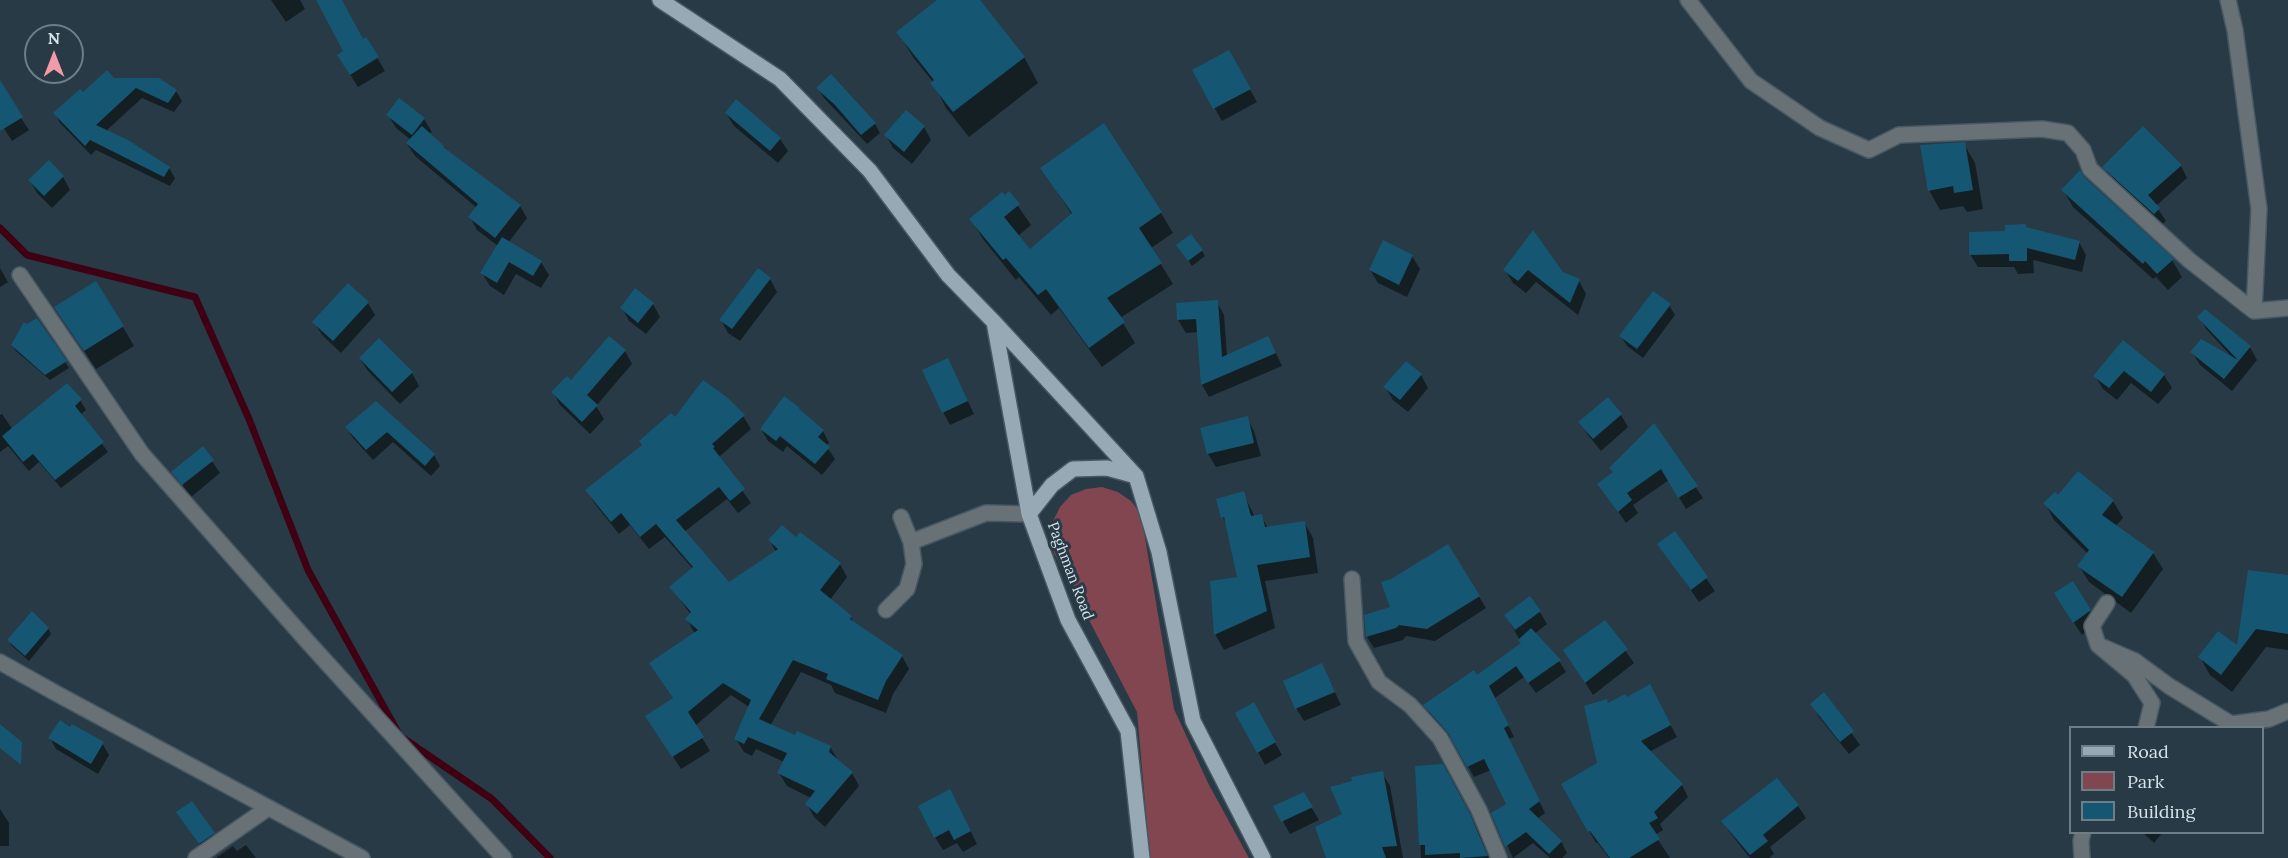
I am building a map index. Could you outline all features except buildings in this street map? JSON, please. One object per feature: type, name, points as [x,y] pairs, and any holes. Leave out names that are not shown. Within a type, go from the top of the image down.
[{"type":"main road","points":[[663,1],[780,79],[870,171],[948,275],[1136,476],[1159,552],[1193,721],[1263,858]]},
{"type":"main road","name":"Paghman Road","points":[[994,322],[1029,514],[1068,620],[1128,731],[1142,858]]},
{"type":"main road","points":[[1029,514],[1052,485],[1073,469],[1107,468],[1136,476]]},
{"type":"street","points":[[1688,0],[1751,81],[1820,128],[1869,150],[1899,135],[2042,129],[2068,133],[2083,150],[2090,169],[2189,260],[2254,311],[2288,308]]},
{"type":"street","points":[[2228,0],[2235,30],[2259,209],[2254,311]]},
{"type":"street","points":[[20,275],[141,454],[299,633],[504,858]]},
{"type":"street","points":[[911,542],[986,513],[1029,514]]},
{"type":"street","points":[[886,610],[907,589],[914,564],[911,542],[901,517]]},
{"type":"street","points":[[1352,579],[1356,641],[1379,682],[1410,705],[1440,738],[1479,810],[1499,858]]},
{"type":"street","points":[[2107,603],[2092,626],[2098,645],[2133,675],[2152,703],[2146,726]]},
{"type":"street","points":[[2098,645],[2135,661],[2169,686],[2231,724],[2268,719],[2288,711]]},
{"type":"street","points":[[0,662],[362,858]]},
{"type":"street","points":[[196,858],[268,808]]},
{"type":"street","points":[[2082,858],[2083,834]]},
{"type":"green space","points":[[1102,487],[1118,492],[1131,501],[1141,514],[1174,709],[1208,783],[1249,858],[1150,858],[1137,712],[1054,553],[1051,537],[1053,521],[1060,507],[1071,495],[1086,489]]},
{"type":"waterway","points":[[0,228],[27,255],[195,297],[249,419],[308,570],[400,736],[492,799],[550,858]]}]
